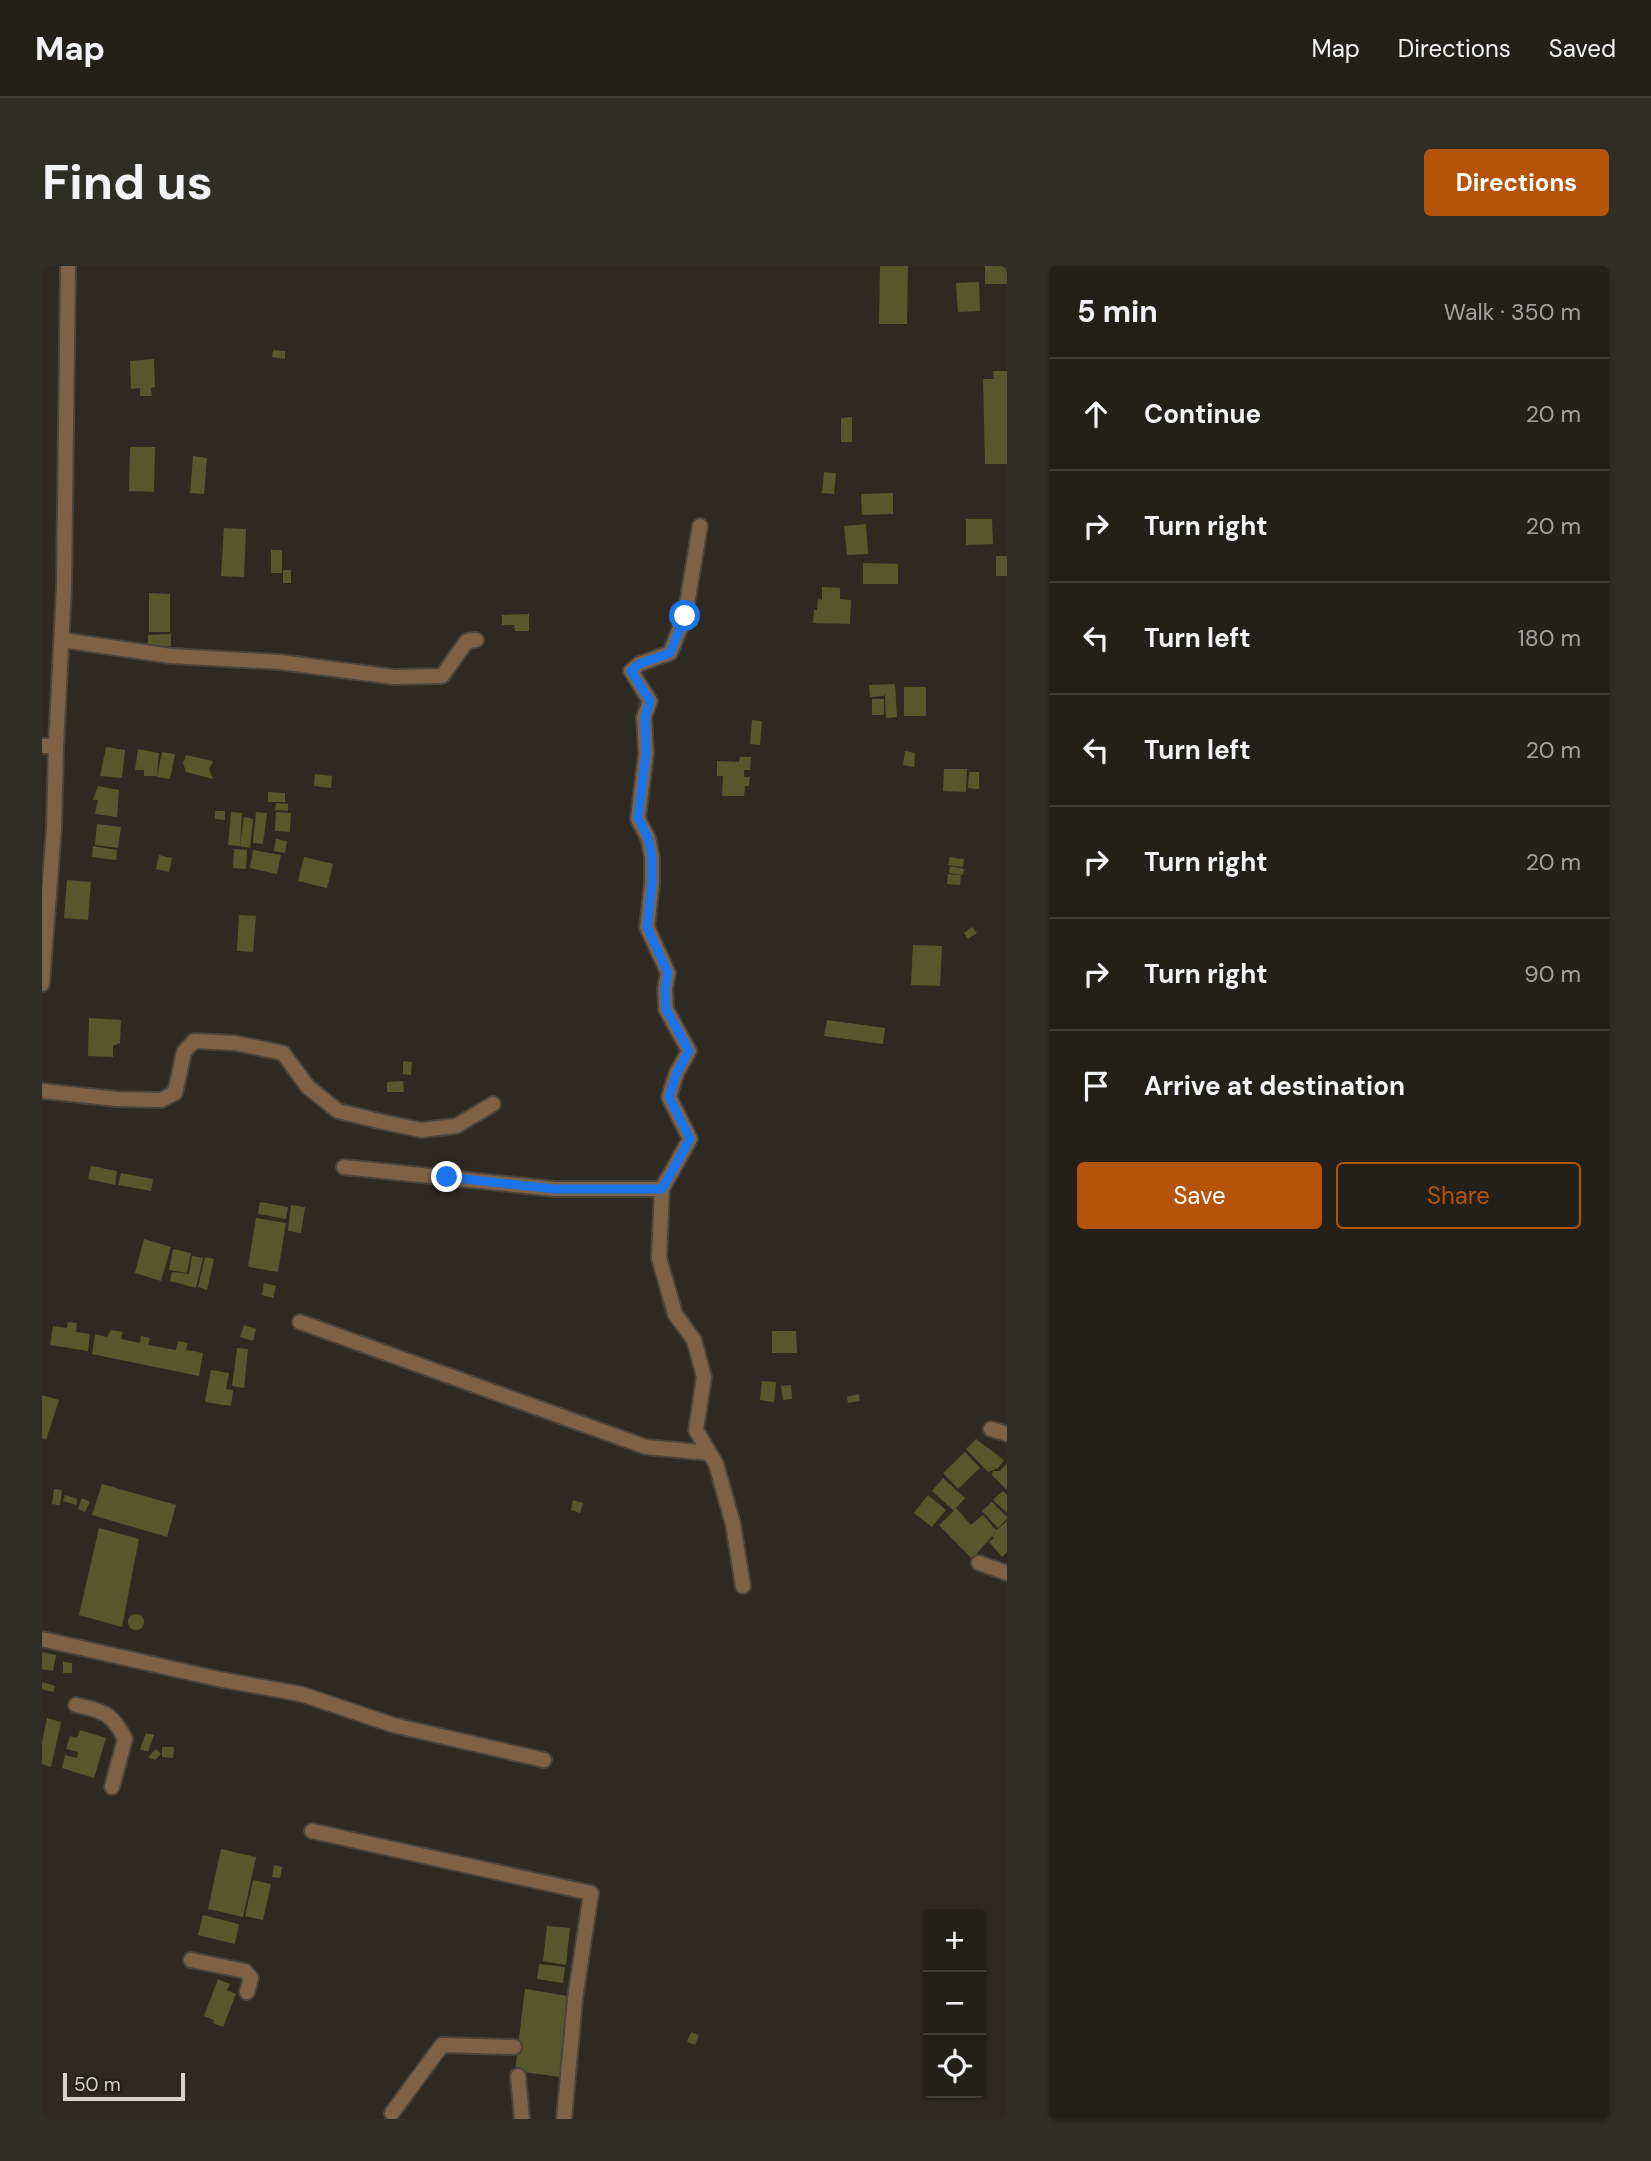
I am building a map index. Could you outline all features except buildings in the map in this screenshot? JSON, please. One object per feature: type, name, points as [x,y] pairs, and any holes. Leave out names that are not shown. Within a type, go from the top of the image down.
[{"type":"street","points":[[42,984],[54,828],[49,746],[62,640],[67,468],[68,266]]},
{"type":"street","points":[[700,526],[685,616],[670,653],[639,664],[631,671],[650,701],[645,717],[646,753],[638,818],[648,838],[652,857],[647,927],[668,973],[665,988],[666,1009],[689,1051],[677,1072],[669,1097],[690,1139],[662,1189],[659,1258],[675,1314],[694,1340],[704,1377],[696,1430],[716,1464],[733,1524],[743,1586]]},
{"type":"street","points":[[62,640],[171,656],[280,662],[394,677],[442,676],[467,642],[476,640]]},
{"type":"street","points":[[42,1091],[117,1099],[161,1100],[175,1093],[184,1052],[194,1041],[235,1043],[283,1053],[307,1087],[338,1111],[383,1122],[421,1130],[456,1126],[493,1104]]},
{"type":"street","points":[[344,1167],[555,1189],[662,1189]]},
{"type":"street","points":[[300,1322],[646,1447],[709,1452]]},
{"type":"street","points":[[991,1429],[1007,1434]]},
{"type":"street","points":[[979,1563],[1007,1573]]},
{"type":"street","points":[[42,1639],[218,1679],[301,1694],[393,1725],[544,1760]]},
{"type":"street","points":[[76,1705],[103,1710],[117,1723],[125,1740],[112,1787]]},
{"type":"street","points":[[312,1831],[592,1894],[575,1999],[564,2119]]},
{"type":"street","points":[[191,1960],[245,1971],[251,1978],[247,1992]]},
{"type":"street","points":[[393,2113],[442,2045],[514,2047]]},
{"type":"street","points":[[518,2076],[522,2119]]},
{"type":"route","points":[[447,1177],[555,1189],[662,1189],[690,1139],[669,1097],[677,1072],[689,1051],[666,1009],[665,988],[668,973],[647,927],[652,857],[648,838],[638,818],[646,753],[645,717],[650,701],[631,671],[639,664],[670,653],[685,616]]}]
